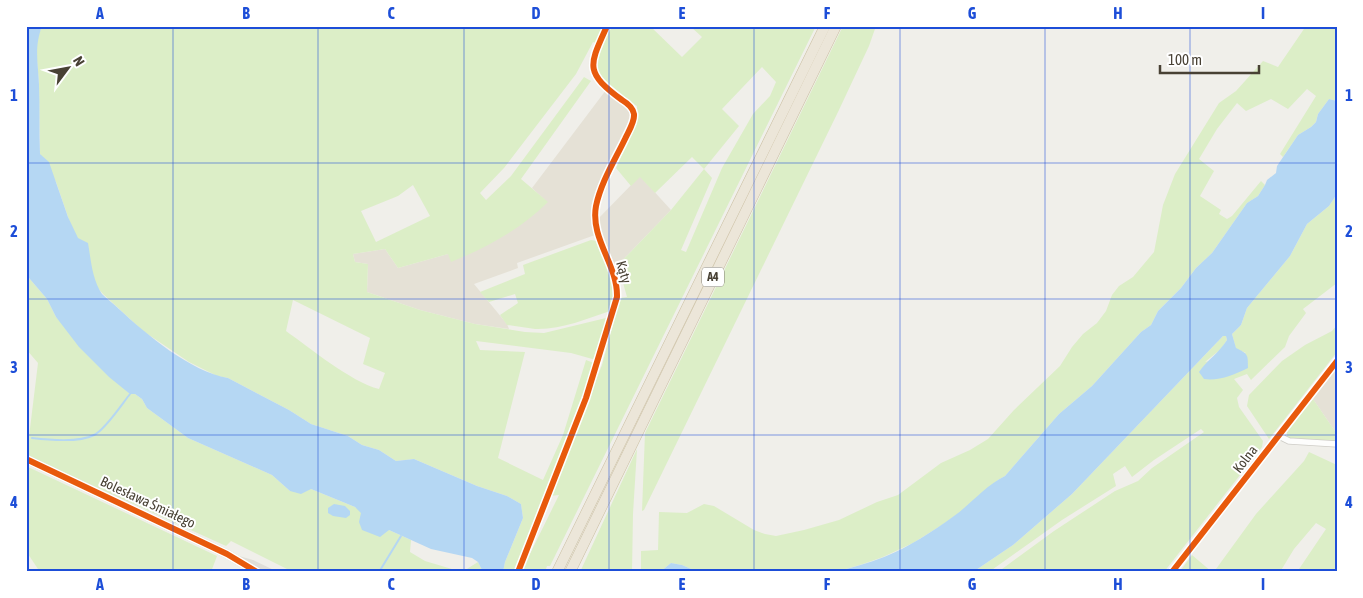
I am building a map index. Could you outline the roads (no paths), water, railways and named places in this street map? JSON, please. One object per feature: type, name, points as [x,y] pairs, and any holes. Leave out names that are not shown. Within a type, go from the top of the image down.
[{"type":"highway","name":"A4","points":[[557,571],[825,26]]},
{"type":"highway","name":"A4","points":[[570,572],[836,26]]},
{"type":"street","name":"Kąty","points":[[518,572],[586,398],[617,298],[618,285],[601,244],[595,221],[595,212],[602,185],[630,128],[634,114],[630,106],[604,87],[593,71],[594,57],[607,26]]},
{"type":"street","name":"Kolna","points":[[1172,572],[1337,361]]},
{"type":"street","points":[[1278,436],[1289,441],[1337,444]]},
{"type":"street","name":"Bolesława Śmiałego","points":[[26,459],[227,554],[257,572]]},
{"type":"water","points":[[26,26],[42,26],[37,55],[40,154],[49,162],[68,217],[78,238],[88,243],[94,276],[102,294],[170,351],[199,368],[228,378],[289,410],[311,424],[348,436],[362,445],[379,450],[396,461],[414,459],[477,486],[507,496],[521,504],[523,518],[505,562],[503,572],[483,572],[478,562],[472,558],[431,549],[389,530],[380,537],[362,530],[359,522],[361,513],[355,507],[311,489],[301,494],[290,491],[272,475],[188,438],[147,408],[142,399],[135,394],[130,394],[109,377],[79,347],[56,317],[47,299],[29,278],[26,271]]},
{"type":"water","points":[[1329,99],[1337,101],[1337,194],[1329,206],[1307,224],[1290,256],[1247,308],[1241,325],[1232,334],[1236,348],[1246,355],[1248,368],[1226,377],[1204,379],[1199,372],[1227,340],[1226,336],[1223,336],[1072,494],[1013,545],[973,572],[836,572],[878,559],[911,544],[954,516],[991,484],[1005,476],[1059,414],[1092,386],[1141,332],[1151,325],[1158,311],[1212,253],[1247,203],[1258,196],[1267,180],[1276,173],[1277,166],[1298,135],[1316,122],[1318,114]]},
{"type":"water","points":[[334,504],[345,506],[350,511],[350,515],[346,518],[333,516],[328,513],[328,508]]},
{"type":"water","points":[[671,563],[682,565],[698,572],[660,572]]},
{"type":"waterway","points":[[32,438],[55,440],[88,438],[98,432],[108,422],[130,394]]},
{"type":"waterway","points":[[379,572],[401,536]]}]
